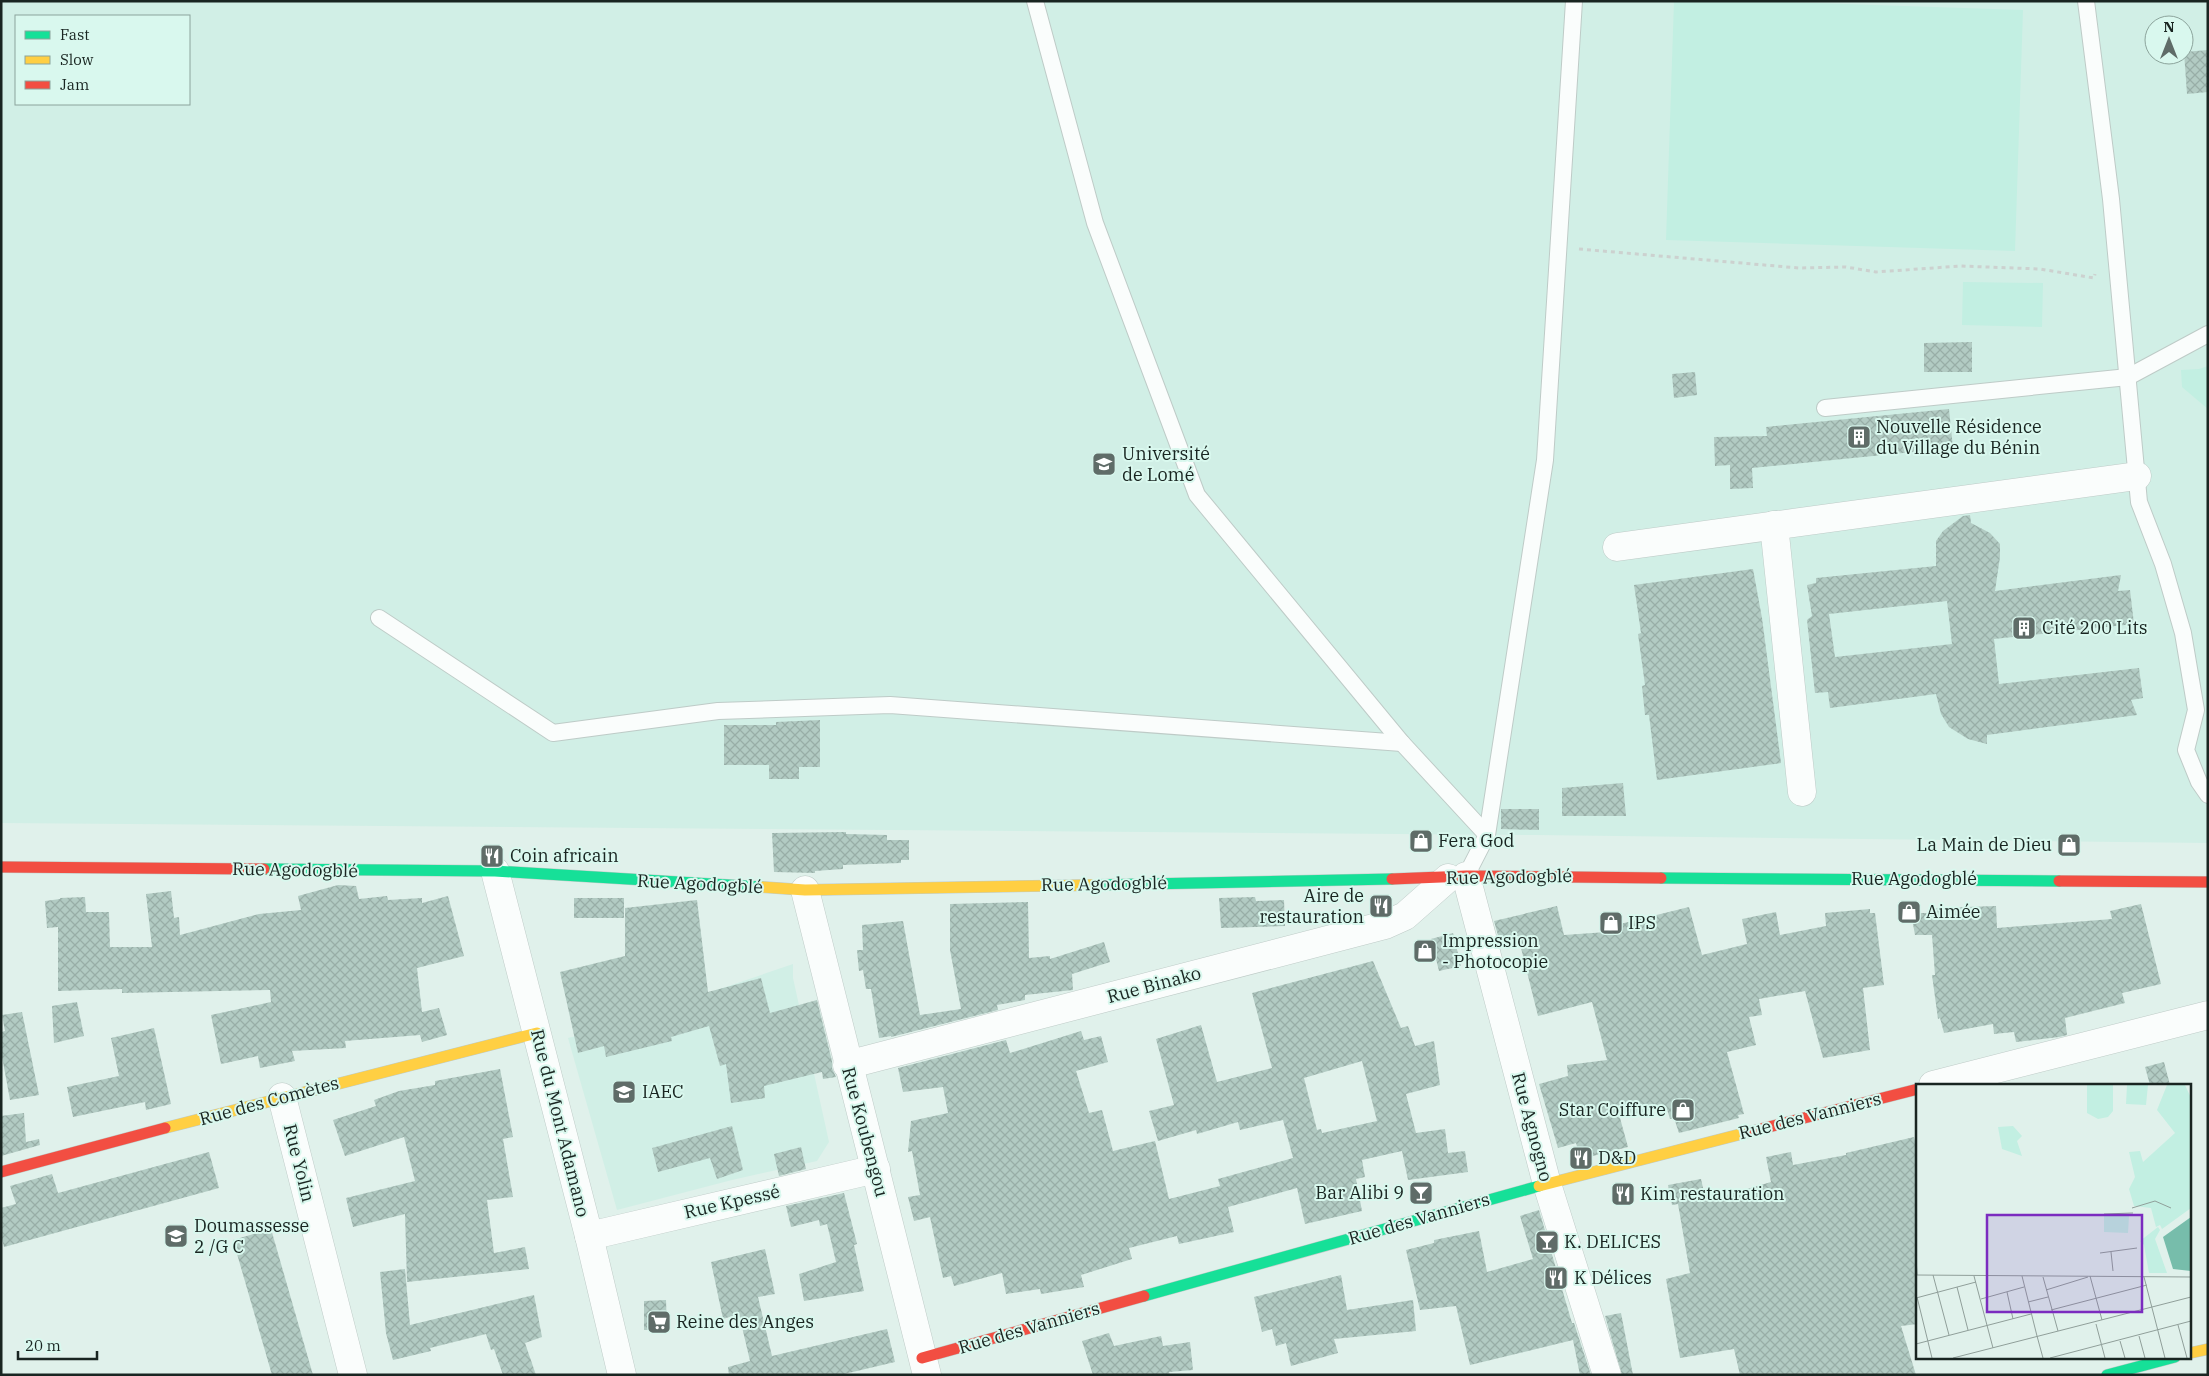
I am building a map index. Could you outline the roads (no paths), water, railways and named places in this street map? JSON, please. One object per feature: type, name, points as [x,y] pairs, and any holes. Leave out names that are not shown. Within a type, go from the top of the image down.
[{"type":"street","points":[[1617,547],[2137,476]]},
{"type":"street","points":[[1774,525],[1802,792]]},
{"type":"street","name":"Rue Agodogblé","points":[[1,867],[495,871],[805,890],[1457,877],[2208,882]]},
{"type":"street","name":"Rue du Mont Adamano","points":[[495,871],[589,1236],[622,1375]]},
{"type":"street","name":"Rue Binako","points":[[847,1065],[1385,926],[1405,916],[1457,877]]},
{"type":"street","name":"Rue Agnogno","points":[[1457,877],[1547,1184],[1607,1375]]},
{"type":"street","name":"Rue Koubengou","points":[[805,890],[847,1065],[876,1169],[924,1366]]},
{"type":"street","points":[[1937,1084],[2208,1014]]},
{"type":"street","name":"Rue des Comètes","points":[[1,1172],[282,1096],[537,1033]]},
{"type":"street","name":"Rue des Vanniers","points":[[924,1366],[1547,1184],[1916,1090]]},
{"type":"street","name":"Rue Yolin","points":[[282,1096],[353,1375]]},
{"type":"street","name":"Rue Kpessé","points":[[589,1236],[876,1169]]},
{"type":"street","points":[[2192,1353],[2208,1349]]},
{"type":"street","points":[[2107,1375],[2171,1358]]},
{"type":"lane","points":[[1035,1],[1095,223],[1197,495],[1402,743],[1487,835]]},
{"type":"lane","points":[[1457,877],[1487,835],[1546,460],[1574,1]]},
{"type":"lane","points":[[2086,1],[2111,199],[2139,502],[2163,564],[2183,633],[2196,710],[2186,750],[2198,782],[2208,795]]},
{"type":"lane","points":[[1824,408],[2128,377],[2208,334]]},
{"type":"lane","points":[[379,618],[553,733],[718,711],[890,705],[1402,743]]},
{"type":"place","name":"Nouvelle Résidence du Village du Bénin","points":[[1859,437]]},
{"type":"place","name":"Université de Lomé","points":[[1104,464]]},
{"type":"place","name":"Cité 200 Lits","points":[[2024,628]]},
{"type":"place","name":"Fera God","points":[[1421,841]]},
{"type":"place","name":"La Main de Dieu","points":[[2069,845]]},
{"type":"place","name":"Coin africain","points":[[492,856]]},
{"type":"place","name":"Aire de restauration","points":[[1381,906]]},
{"type":"place","name":"Aimée","points":[[1909,912]]},
{"type":"place","name":"IPS","points":[[1611,923]]},
{"type":"place","name":"Impression - Photocopie","points":[[1425,951]]},
{"type":"place","name":"IAEC","points":[[624,1092]]},
{"type":"place","name":"Star Coiffure","points":[[1683,1110]]},
{"type":"place","name":"D&D","points":[[1581,1158]]},
{"type":"place","name":"Bar Alibi 9","points":[[1421,1193]]},
{"type":"place","name":"Kim restauration","points":[[1623,1194]]},
{"type":"place","name":"Doumassesse 2 /G C","points":[[176,1236]]},
{"type":"place","name":"K. DELICES","points":[[1547,1242]]},
{"type":"place","name":"K Délices","points":[[1556,1278]]},
{"type":"place","name":"Reine des Anges","points":[[659,1322]]}]
